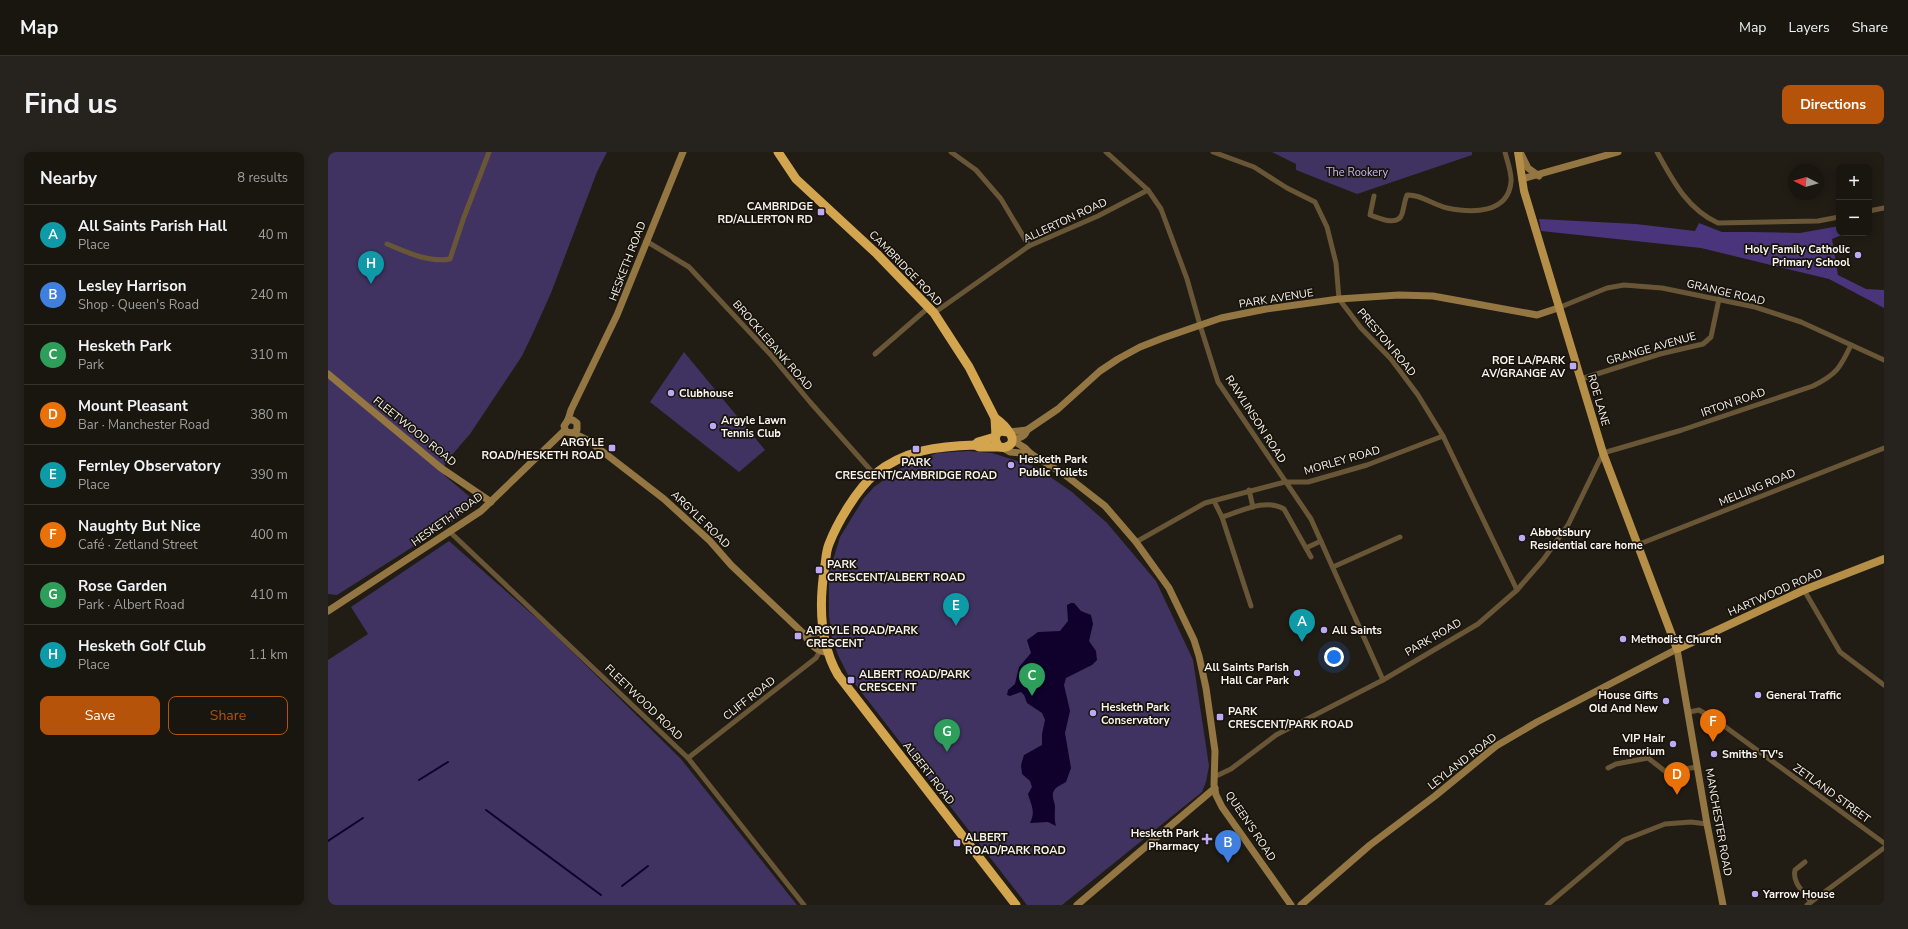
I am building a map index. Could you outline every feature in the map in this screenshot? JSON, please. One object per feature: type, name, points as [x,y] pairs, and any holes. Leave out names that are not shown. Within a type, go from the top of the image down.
[{"type":"highway","name":"CAMBRIDGE ROAD","points":[[778,152],[796,179],[877,254],[931,311],[969,367],[995,418],[995,436]]},
{"type":"highway","name":"CAMBRIDGE ROAD","points":[[995,418],[1001,421],[1010,436]]},
{"type":"highway","points":[[874,474],[901,459],[930,448],[975,445],[979,447],[1008,447],[1010,436],[1001,431],[995,436],[978,442],[975,445]]},
{"type":"highway","points":[[995,436],[995,442],[1002,448]]},
{"type":"highway","name":"ALBERT ROAD","points":[[874,474],[850,504],[828,545],[823,577],[821,605],[824,632],[824,652],[843,682],[1016,905]]},
{"type":"main road","name":"ROE LANE","points":[[1519,152],[1524,191],[1558,308],[1603,453],[1677,649]]},
{"type":"main road","name":"HARTWOOD ROAD","points":[[1677,649],[1804,590],[1884,559]]},
{"type":"street","points":[[387,244],[412,255],[443,260],[450,259],[464,217],[489,152]]},
{"type":"street","name":"HESKETH ROAD","points":[[568,420],[571,410],[617,316],[683,152]]},
{"type":"street","points":[[951,152],[976,170],[1001,199],[1029,246]]},
{"type":"street","name":"RAWLINSON ROAD","points":[[1106,152],[1148,190],[1161,209],[1187,279],[1218,382],[1311,519],[1383,680]]},
{"type":"street","points":[[1213,152],[1254,167],[1287,188],[1315,202],[1328,227],[1336,263],[1339,299]]},
{"type":"street","points":[[1374,196],[1370,215],[1392,221],[1398,220],[1402,216],[1407,195],[1414,195],[1448,208],[1490,209],[1501,204],[1508,193],[1511,181],[1505,152]]},
{"type":"street","points":[[1519,152],[1528,168],[1539,176]]},
{"type":"street","points":[[1522,179],[1539,176],[1618,152]]},
{"type":"street","points":[[1657,152],[1676,185],[1694,208],[1704,217],[1718,223],[1818,221],[1836,218]]},
{"type":"street","name":"ALLERTON ROAD","points":[[875,354],[931,311],[1029,246],[1098,216],[1148,190]]},
{"type":"street","points":[[1872,211],[1884,208]]},
{"type":"street","name":"BROCKLEBANK ROAD","points":[[646,242],[689,267],[770,354],[810,402],[874,474]]},
{"type":"street","name":"GRANGE ROAD","points":[[1558,308],[1607,288],[1624,285],[1662,288],[1755,307],[1801,322],[1884,360]]},
{"type":"street","name":"PARK AVENUE","points":[[1010,436],[1027,430],[1058,408],[1100,371],[1118,359],[1140,347],[1221,318],[1266,309],[1339,299],[1399,295],[1433,296],[1537,315],[1558,308]]},
{"type":"street","name":"PRESTON ROAD","points":[[1339,299],[1361,328],[1391,359],[1418,394],[1443,436],[1517,590]]},
{"type":"street","name":"GRANGE AVENUE","points":[[1581,379],[1660,354],[1703,344],[1711,336],[1719,299]]},
{"type":"street","name":"IRTON ROAD","points":[[1603,453],[1682,430],[1814,386],[1829,378],[1840,368],[1851,345]]},
{"type":"street","name":"FLEETWOOD ROAD","points":[[328,374],[441,468],[491,502]]},
{"type":"street","points":[[568,420],[573,420],[578,425],[573,433],[568,433],[565,430],[564,424],[568,420]]},
{"type":"street","name":"HESKETH ROAD","points":[[328,611],[450,532],[491,502],[565,430]]},
{"type":"street","name":"ARGYLE ROAD","points":[[573,433],[589,441],[618,462],[664,499],[710,541],[731,564],[804,634],[809,643],[824,652]]},
{"type":"street","name":"QUEEN'S ROAD","points":[[1010,436],[1031,454],[1064,474],[1105,506],[1136,542],[1168,588],[1194,640],[1206,688],[1215,751],[1214,776],[1216,795],[1222,807],[1292,905]]},
{"type":"street","name":"MORLEY ROAD","points":[[1136,542],[1205,503],[1249,490],[1285,482],[1308,482],[1367,465],[1443,436]]},
{"type":"street","points":[[1002,448],[1010,452],[1031,454]]},
{"type":"street","name":"MELLING ROAD","points":[[1637,545],[1884,448]]},
{"type":"street","name":"PARK ROAD","points":[[1214,776],[1231,769],[1276,735],[1383,680],[1477,625],[1517,590],[1544,560],[1568,525],[1603,453]]},
{"type":"street","points":[[1249,490],[1253,507]]},
{"type":"street","points":[[1214,500],[1222,517],[1251,606]]},
{"type":"street","points":[[1222,517],[1253,507],[1268,504],[1277,505],[1284,509],[1311,557]]},
{"type":"street","name":"FLEETWOOD ROAD","points":[[450,532],[688,758],[804,905]]},
{"type":"street","points":[[1333,567],[1400,537]]},
{"type":"street","points":[[1306,548],[1321,541]]},
{"type":"street","points":[[1804,590],[1840,652],[1884,685]]},
{"type":"street","points":[[804,634],[824,632]]},
{"type":"street","name":"MANCHESTER ROAD","points":[[1677,649],[1707,824],[1723,905]]},
{"type":"street","name":"LEYLAND ROAD","points":[[1301,905],[1370,845],[1435,796],[1496,746],[1537,722],[1677,649]]},
{"type":"street","name":"CLIFF ROAD","points":[[688,758],[824,652]]},
{"type":"street","name":"ZETLAND STREET","points":[[1689,712],[1699,710],[1720,723],[1884,843]]},
{"type":"street","points":[[1608,768],[1616,764],[1648,758],[1666,772],[1697,767]]},
{"type":"street","points":[[1077,905],[1215,788]]},
{"type":"street","points":[[1547,905],[1624,840],[1665,824],[1691,822],[1707,824]]},
{"type":"street","points":[[1805,862],[1795,870],[1793,876],[1809,903],[1884,848]]},
{"type":"green space","points":[[328,152],[607,152],[597,172],[551,293],[522,356],[470,434],[445,463],[444,475],[470,497],[473,501],[472,507],[455,520],[337,595],[328,594]]},
{"type":"green space","name":"The Rookery","points":[[1272,152],[1472,152],[1472,155],[1357,194],[1296,170],[1296,164]]},
{"type":"green space","name":"Argyle Lawn Tennis Club","points":[[684,352],[765,450],[739,472],[650,402]]},
{"type":"green space","points":[[968,451],[992,453],[1036,467],[1072,492],[1107,523],[1156,581],[1193,660],[1209,766],[1206,782],[1202,792],[1062,905],[1027,905],[848,675],[838,655],[831,634],[829,615],[829,573],[840,537],[864,498],[874,487],[901,468],[937,453]]},
{"type":"green space","points":[[449,541],[549,629],[681,759],[797,905],[328,905],[328,660],[368,634],[351,607]]},
{"type":"shaded area","points":[[1539,219],[1636,224],[1695,231],[1699,223],[1722,232],[1800,233],[1836,227],[1836,236],[1840,236],[1832,239],[1838,275],[1866,289],[1884,290],[1884,308],[1829,279],[1701,248],[1541,231]]},
{"type":"shaded area","points":[[1074,603],[1081,611],[1091,615],[1093,624],[1089,641],[1096,651],[1097,660],[1092,665],[1066,678],[1064,685],[1070,711],[1065,733],[1071,768],[1066,782],[1057,787],[1053,792],[1056,826],[1048,822],[1030,823],[1033,811],[1028,794],[1032,787],[1030,781],[1022,774],[1021,765],[1024,755],[1042,745],[1042,734],[1045,720],[1042,713],[1027,703],[1021,692],[1010,696],[1007,695],[1008,690],[1015,684],[1019,667],[1031,653],[1027,640],[1038,632],[1060,631],[1068,621],[1067,605]]},
{"type":"waterway","points":[[419,780],[448,762]]},
{"type":"waterway","points":[[486,810],[601,895]]},
{"type":"waterway","points":[[328,841],[363,818]]},
{"type":"waterway","points":[[622,886],[648,866]]},
{"type":"place","name":"CAMBRIDGE RD/ALLERTON RD","points":[[821,212]]},
{"type":"place","name":"Holy Family Catholic Primary School","points":[[1858,255]]},
{"type":"place","name":"Hesketh Golf Club","points":[[371,284]]},
{"type":"place","name":"ROE LA/PARK AV/GRANGE AV","points":[[1573,366]]},
{"type":"place","name":"Clubhouse","points":[[671,393]]},
{"type":"place","name":"Argyle Lawn Tennis Club","points":[[713,426]]},
{"type":"place","name":"ARGYLE ROAD/HESKETH ROAD","points":[[612,448]]},
{"type":"place","name":"PARK CRESCENT/CAMBRIDGE ROAD","points":[[916,449]]},
{"type":"place","name":"Hesketh Park Public Toilets","points":[[1011,465]]},
{"type":"place","name":"Abbotsbury Residential care home","points":[[1522,538]]},
{"type":"place","name":"PARK CRESCENT/ALBERT ROAD","points":[[819,570]]},
{"type":"place","name":"Fernley Observatory","points":[[956,626]]},
{"type":"place","name":"All Saints","points":[[1324,630]]},
{"type":"place","name":"ARGYLE ROAD/PARK CRESCENT","points":[[798,636]]},
{"type":"place","name":"Methodist Church","points":[[1623,639]]},
{"type":"place","name":"All Saints Parish Hall","points":[[1302,642]]},
{"type":"place","name":"All Saints Parish Hall Car Park","points":[[1297,673]]},
{"type":"place","name":"ALBERT ROAD/PARK CRESCENT","points":[[851,680]]},
{"type":"place","name":"General Traffic","points":[[1758,695]]},
{"type":"place","name":"Hesketh Park","points":[[1032,696]]},
{"type":"place","name":"House Gifts Old And New","points":[[1666,701]]},
{"type":"place","name":"Hesketh Park Conservatory","points":[[1093,713]]},
{"type":"place","name":"PARK CRESCENT/PARK ROAD","points":[[1220,717]]},
{"type":"place","name":"Naughty But Nice","points":[[1713,742]]},
{"type":"place","name":"VIP Hair Emporium","points":[[1673,744]]},
{"type":"place","name":"Rose Garden","points":[[947,752]]},
{"type":"place","name":"Smiths TV's","points":[[1714,754]]},
{"type":"place","name":"Mount Pleasant","points":[[1677,795]]},
{"type":"place","name":"Hesketh Park Pharmacy","points":[[1207,839]]},
{"type":"place","name":"ALBERT ROAD/PARK ROAD","points":[[957,843]]},
{"type":"place","name":"Lesley Harrison","points":[[1228,863]]},
{"type":"place","name":"Yarrow House","points":[[1755,894]]}]
